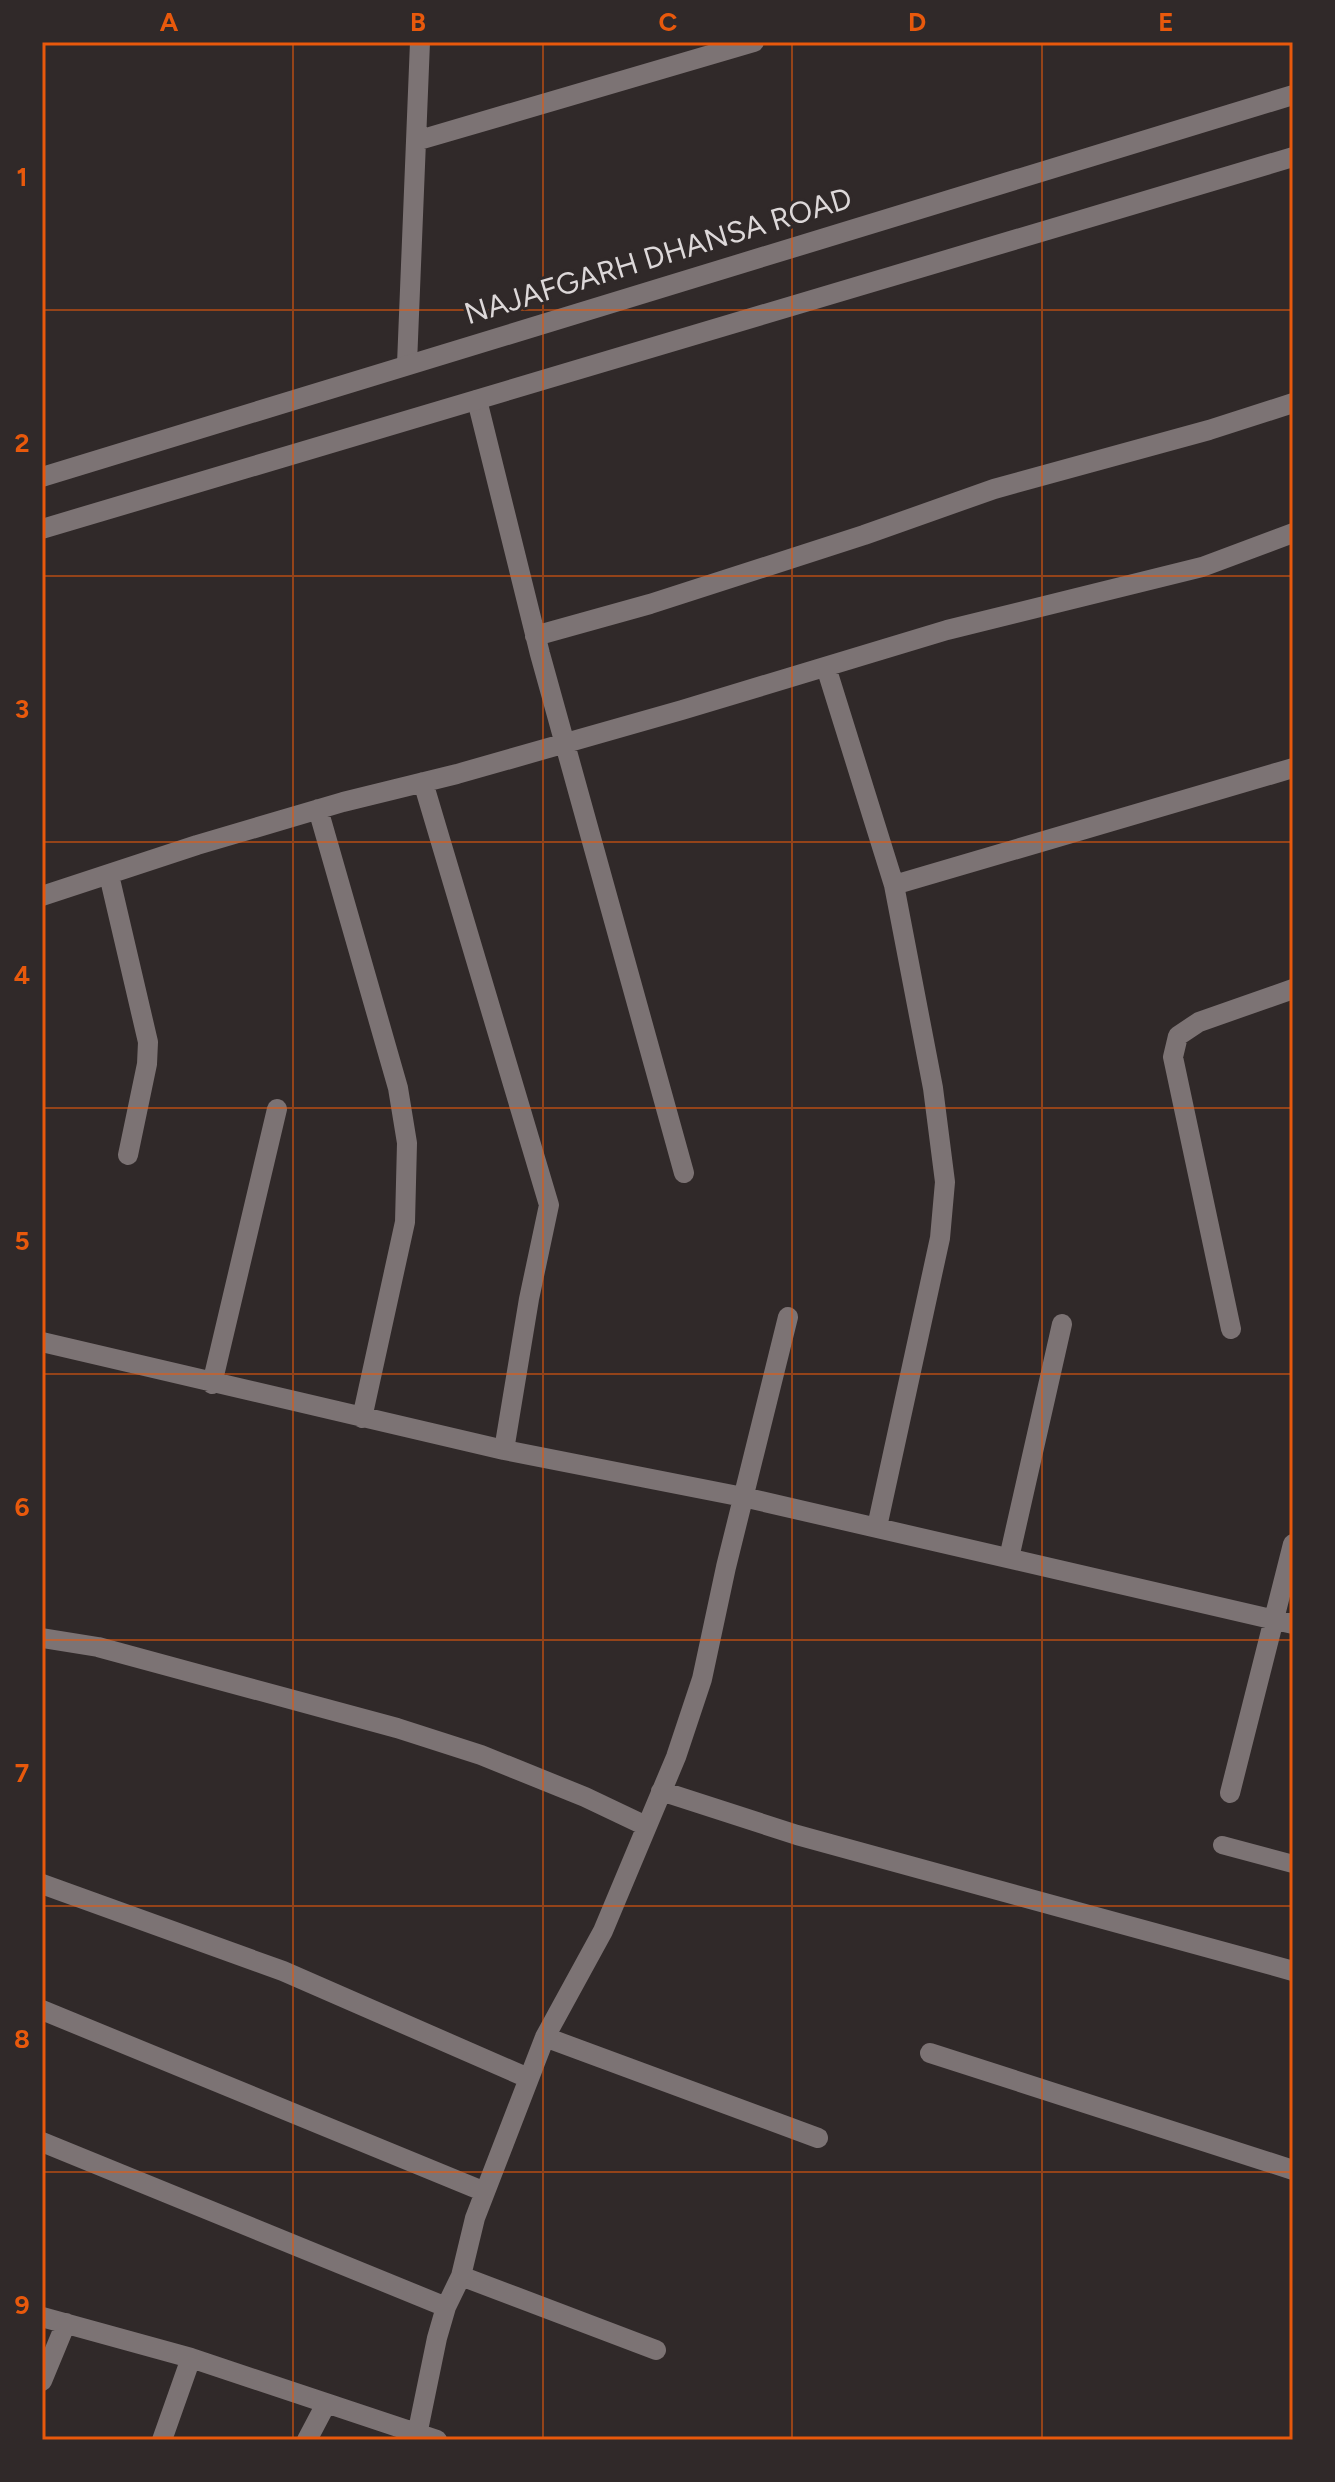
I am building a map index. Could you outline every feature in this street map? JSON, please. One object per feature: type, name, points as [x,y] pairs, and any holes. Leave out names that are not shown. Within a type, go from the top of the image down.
[{"type":"street","points":[[407,364],[420,42]]},
{"type":"street","points":[[416,141],[754,42]]},
{"type":"street","name":"NAJAFGARH DHANSA ROAD","points":[[42,477],[1293,95]]},
{"type":"street","points":[[42,529],[1293,157]]},
{"type":"street","points":[[477,400],[535,636],[684,1173]]},
{"type":"street","points":[[535,636],[650,604],[864,535],[994,489],[1209,430],[1293,403]]},
{"type":"street","points":[[42,896],[318,809],[566,742],[947,630],[1202,567],[1293,533]]},
{"type":"street","points":[[826,667],[894,885],[933,1088],[945,1182],[940,1238],[877,1527]]},
{"type":"street","points":[[894,885],[1293,768]]},
{"type":"street","points":[[423,782],[549,1205],[504,1450]]},
{"type":"street","points":[[318,809],[398,1088],[407,1143],[405,1222],[362,1418]]},
{"type":"street","points":[[109,875],[148,1042],[147,1064],[128,1155]]},
{"type":"street","points":[[1231,1329],[1173,1057],[1178,1036],[1199,1022],[1293,989]]},
{"type":"street","points":[[212,1384],[277,1109]]},
{"type":"street","points":[[42,2317],[191,2358],[427,2437],[446,2307],[461,2276],[475,2218],[545,2037],[603,1931],[676,1757],[702,1679],[788,1317]]},
{"type":"street","points":[[1009,1558],[1062,1324]]},
{"type":"street","points":[[42,1342],[362,1418],[504,1450],[743,1497],[1284,1622]]},
{"type":"street","points":[[1230,1793],[1284,1622],[1293,1544]]},
{"type":"street","points":[[42,1638],[98,1647],[397,1728],[481,1755],[585,1797],[646,1826]]},
{"type":"street","points":[[661,1791],[797,1835],[1293,1971]]},
{"type":"street","points":[[42,1884],[283,1971],[528,2078]]},
{"type":"street","points":[[42,2010],[485,2192]]},
{"type":"street","points":[[545,2037],[818,2138]]},
{"type":"street","points":[[930,2053],[1293,2170]]},
{"type":"street","points":[[42,2142],[446,2307]]},
{"type":"street","points":[[461,2276],[656,2350]]},
{"type":"street","points":[[42,2381],[66,2323]]},
{"type":"street","points":[[162,2440],[191,2358]]},
{"type":"street","points":[[307,2440],[326,2404]]},
{"type":"lane","points":[[1222,1845],[1293,1864]]}]
